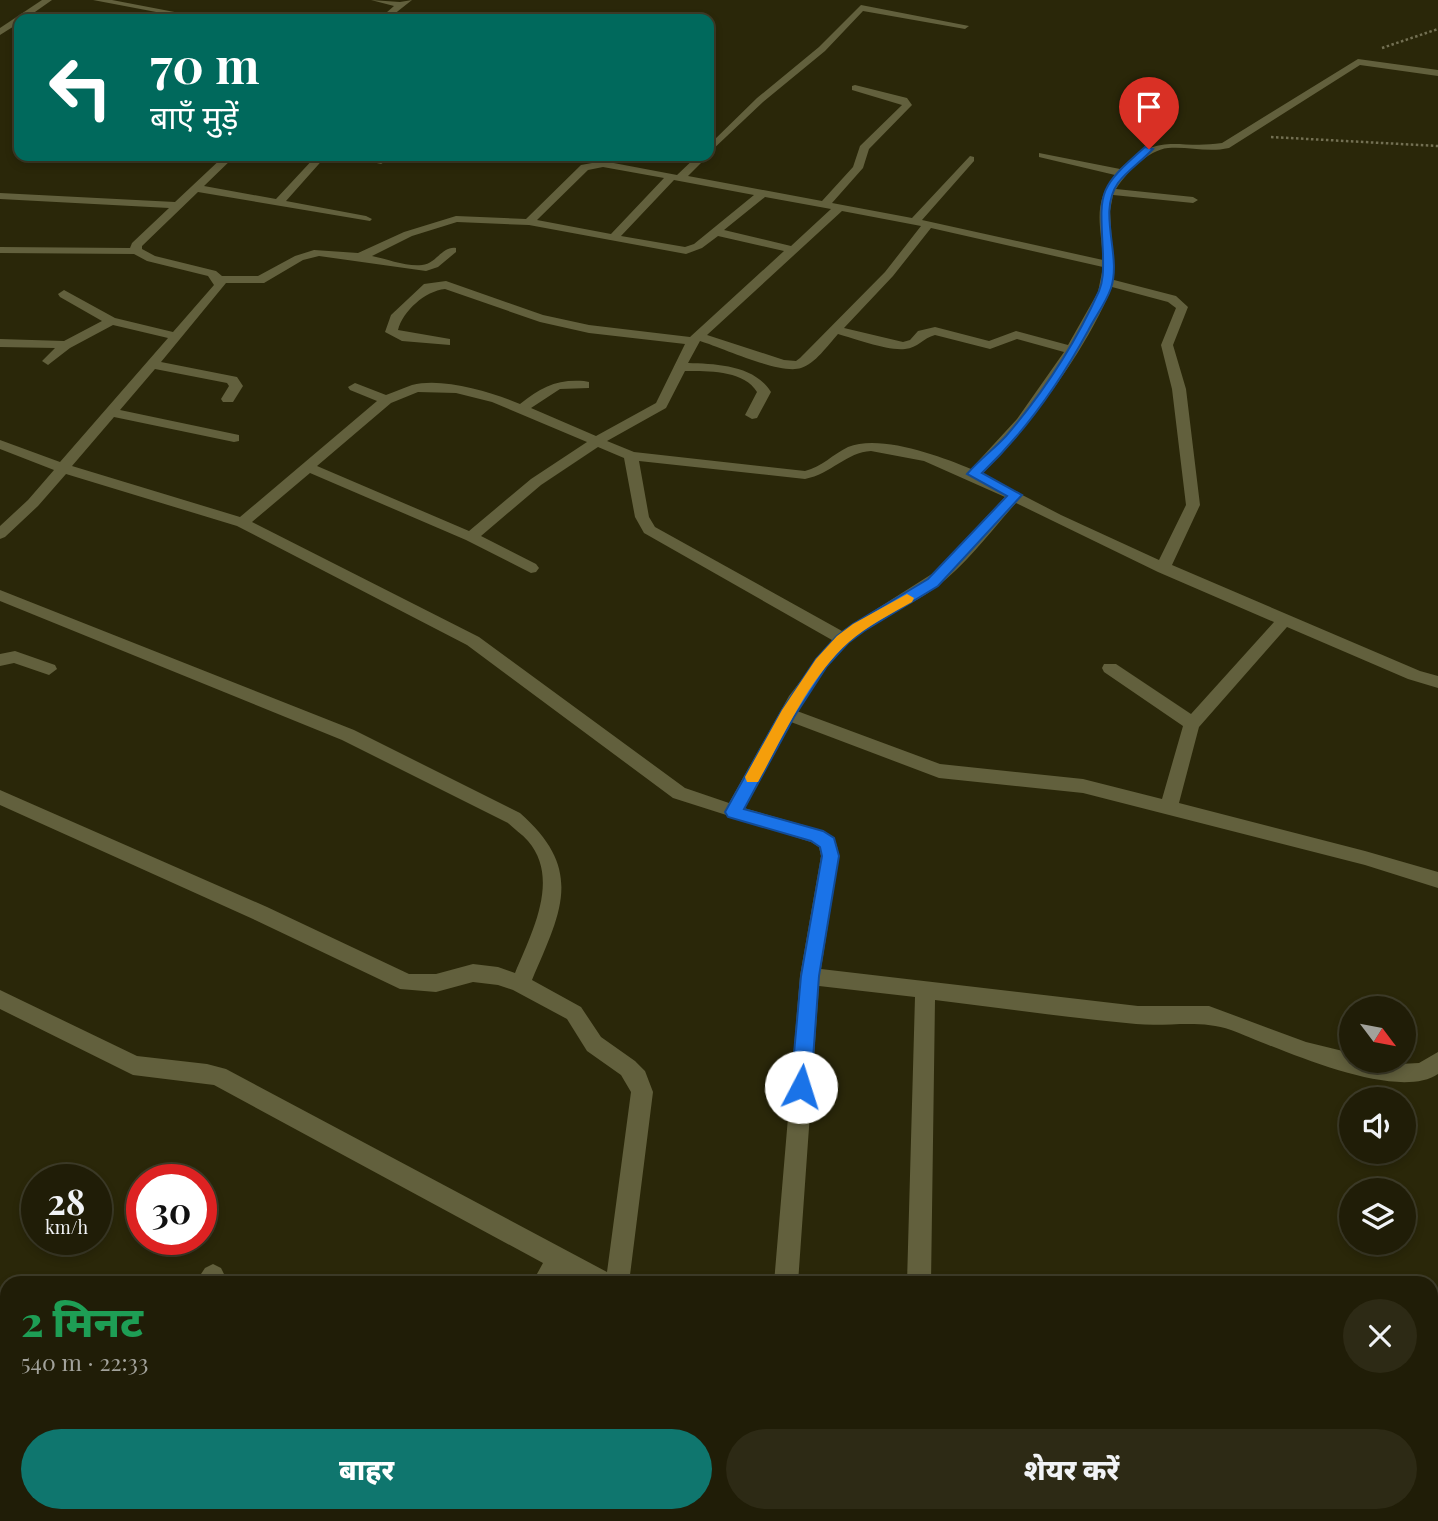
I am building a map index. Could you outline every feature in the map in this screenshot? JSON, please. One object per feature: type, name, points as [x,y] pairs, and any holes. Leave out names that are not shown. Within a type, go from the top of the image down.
[{"type":"street","points":[[27,14],[48,0]]},
{"type":"street","points":[[97,0],[181,14]]},
{"type":"street","points":[[156,9],[172,0]]},
{"type":"street","points":[[375,0],[404,3]]},
{"type":"street","points":[[390,14],[404,3]]},
{"type":"street","points":[[714,145],[760,100],[822,48],[861,8],[965,26]]},
{"type":"street","points":[[974,474],[1009,440],[1031,412],[1072,350],[1108,282],[1104,215],[1108,191],[1122,173],[1157,145],[1217,148],[1246,135],[1358,62],[1438,73]]},
{"type":"street","points":[[825,204],[858,168],[864,148],[907,105],[904,100],[855,89]]},
{"type":"street","points":[[1043,155],[1122,173]]},
{"type":"street","points":[[446,342],[402,337],[391,332],[395,318],[434,285],[446,285],[551,321],[589,329],[696,339],[783,364],[798,365],[805,361],[889,274],[921,223],[970,159]]},
{"type":"street","points":[[136,251],[136,245],[225,161]]},
{"type":"street","points":[[279,203],[317,161]]},
{"type":"street","points":[[528,222],[585,167],[595,161]]},
{"type":"street","points":[[601,161],[676,178],[921,223],[1108,265]]},
{"type":"street","points":[[613,238],[697,161]]},
{"type":"street","points":[[195,188],[366,219]]},
{"type":"street","points":[[1108,191],[1193,200]]},
{"type":"street","points":[[360,257],[408,234],[456,219],[528,222],[686,251],[698,247],[763,193]]},
{"type":"street","points":[[0,196],[176,205]]},
{"type":"street","points":[[471,537],[536,482],[599,440],[661,405],[696,339],[840,207]]},
{"type":"street","points":[[716,232],[793,250]]},
{"type":"street","points":[[0,250],[136,251],[151,259],[212,274],[219,279],[260,279],[299,258],[318,253],[360,257],[422,269],[434,265],[453,250]]},
{"type":"street","points":[[0,534],[18,520],[216,290],[219,279]]},
{"type":"street","points":[[1108,282],[1172,299],[1182,307],[1167,345],[1179,389],[1193,505],[1163,568]]},
{"type":"street","points":[[64,294],[111,320],[176,336]]},
{"type":"street","points":[[48,361],[66,345],[111,320]]},
{"type":"street","points":[[835,330],[903,346],[914,343],[922,334],[935,331],[990,345],[1016,335],[1072,350]]},
{"type":"street","points":[[0,343],[66,345]]},
{"type":"street","points":[[152,364],[232,380],[236,386],[228,399]]},
{"type":"street","points":[[680,367],[719,368],[757,382],[764,392],[752,415]]},
{"type":"street","points":[[522,409],[552,386],[564,383],[584,385]]},
{"type":"street","points":[[355,387],[386,400]]},
{"type":"street","points":[[242,523],[386,400],[399,393],[430,387],[473,392],[599,440],[631,456],[805,475],[818,474],[830,468],[845,454],[868,447],[934,458],[974,474],[1070,526],[1163,568],[1414,675],[1438,682]]},
{"type":"street","points":[[111,412],[234,438]]},
{"type":"street","points":[[0,444],[62,468],[242,523],[473,641],[667,786],[693,799],[817,836],[828,843],[830,856],[810,976],[787,1276]]},
{"type":"street","points":[[631,456],[642,517],[649,530],[843,639]]},
{"type":"street","points":[[306,466],[471,537],[531,568]]},
{"type":"street","points":[[733,812],[788,714],[821,662],[843,639],[933,582],[1015,495]]},
{"type":"street","points":[[0,595],[369,744],[529,828],[540,841],[552,865],[554,885],[552,903],[520,984]]},
{"type":"street","points":[[1169,808],[1185,741],[1192,724],[1284,620]]},
{"type":"street","points":[[0,660],[15,656],[49,669]]},
{"type":"street","points":[[1110,668],[1192,724]]},
{"type":"street","points":[[788,714],[939,771],[1083,786],[1377,861],[1438,880]]},
{"type":"street","points":[[0,797],[260,913],[407,983],[436,983],[473,974],[498,976],[520,984],[574,1013],[594,1044],[628,1068],[637,1078],[642,1092],[618,1276]]},
{"type":"street","points":[[810,976],[1138,1015],[1209,1015],[1231,1021],[1305,1051],[1400,1074],[1423,1072],[1438,1062]]},
{"type":"street","points":[[919,1276],[925,990]]},
{"type":"street","points":[[0,999],[133,1065],[149,1070],[202,1072],[219,1076],[590,1276]]},
{"type":"street","points":[[548,1276],[559,1259]]},
{"type":"path","points":[[1364,61],[1390,44],[1438,29]]},
{"type":"path","points":[[1246,135],[1438,146]]},
{"type":"slow traffic","points":[[753,777],[821,662],[859,627],[907,598]]},
{"type":"route","points":[[801,1087],[810,976],[830,856],[828,843],[817,836],[733,812],[788,714],[821,662],[859,627],[933,582],[1015,495],[974,474],[1009,440],[1031,412],[1062,368],[1105,289],[1109,274],[1104,215],[1108,191],[1122,173],[1149,149]]}]
